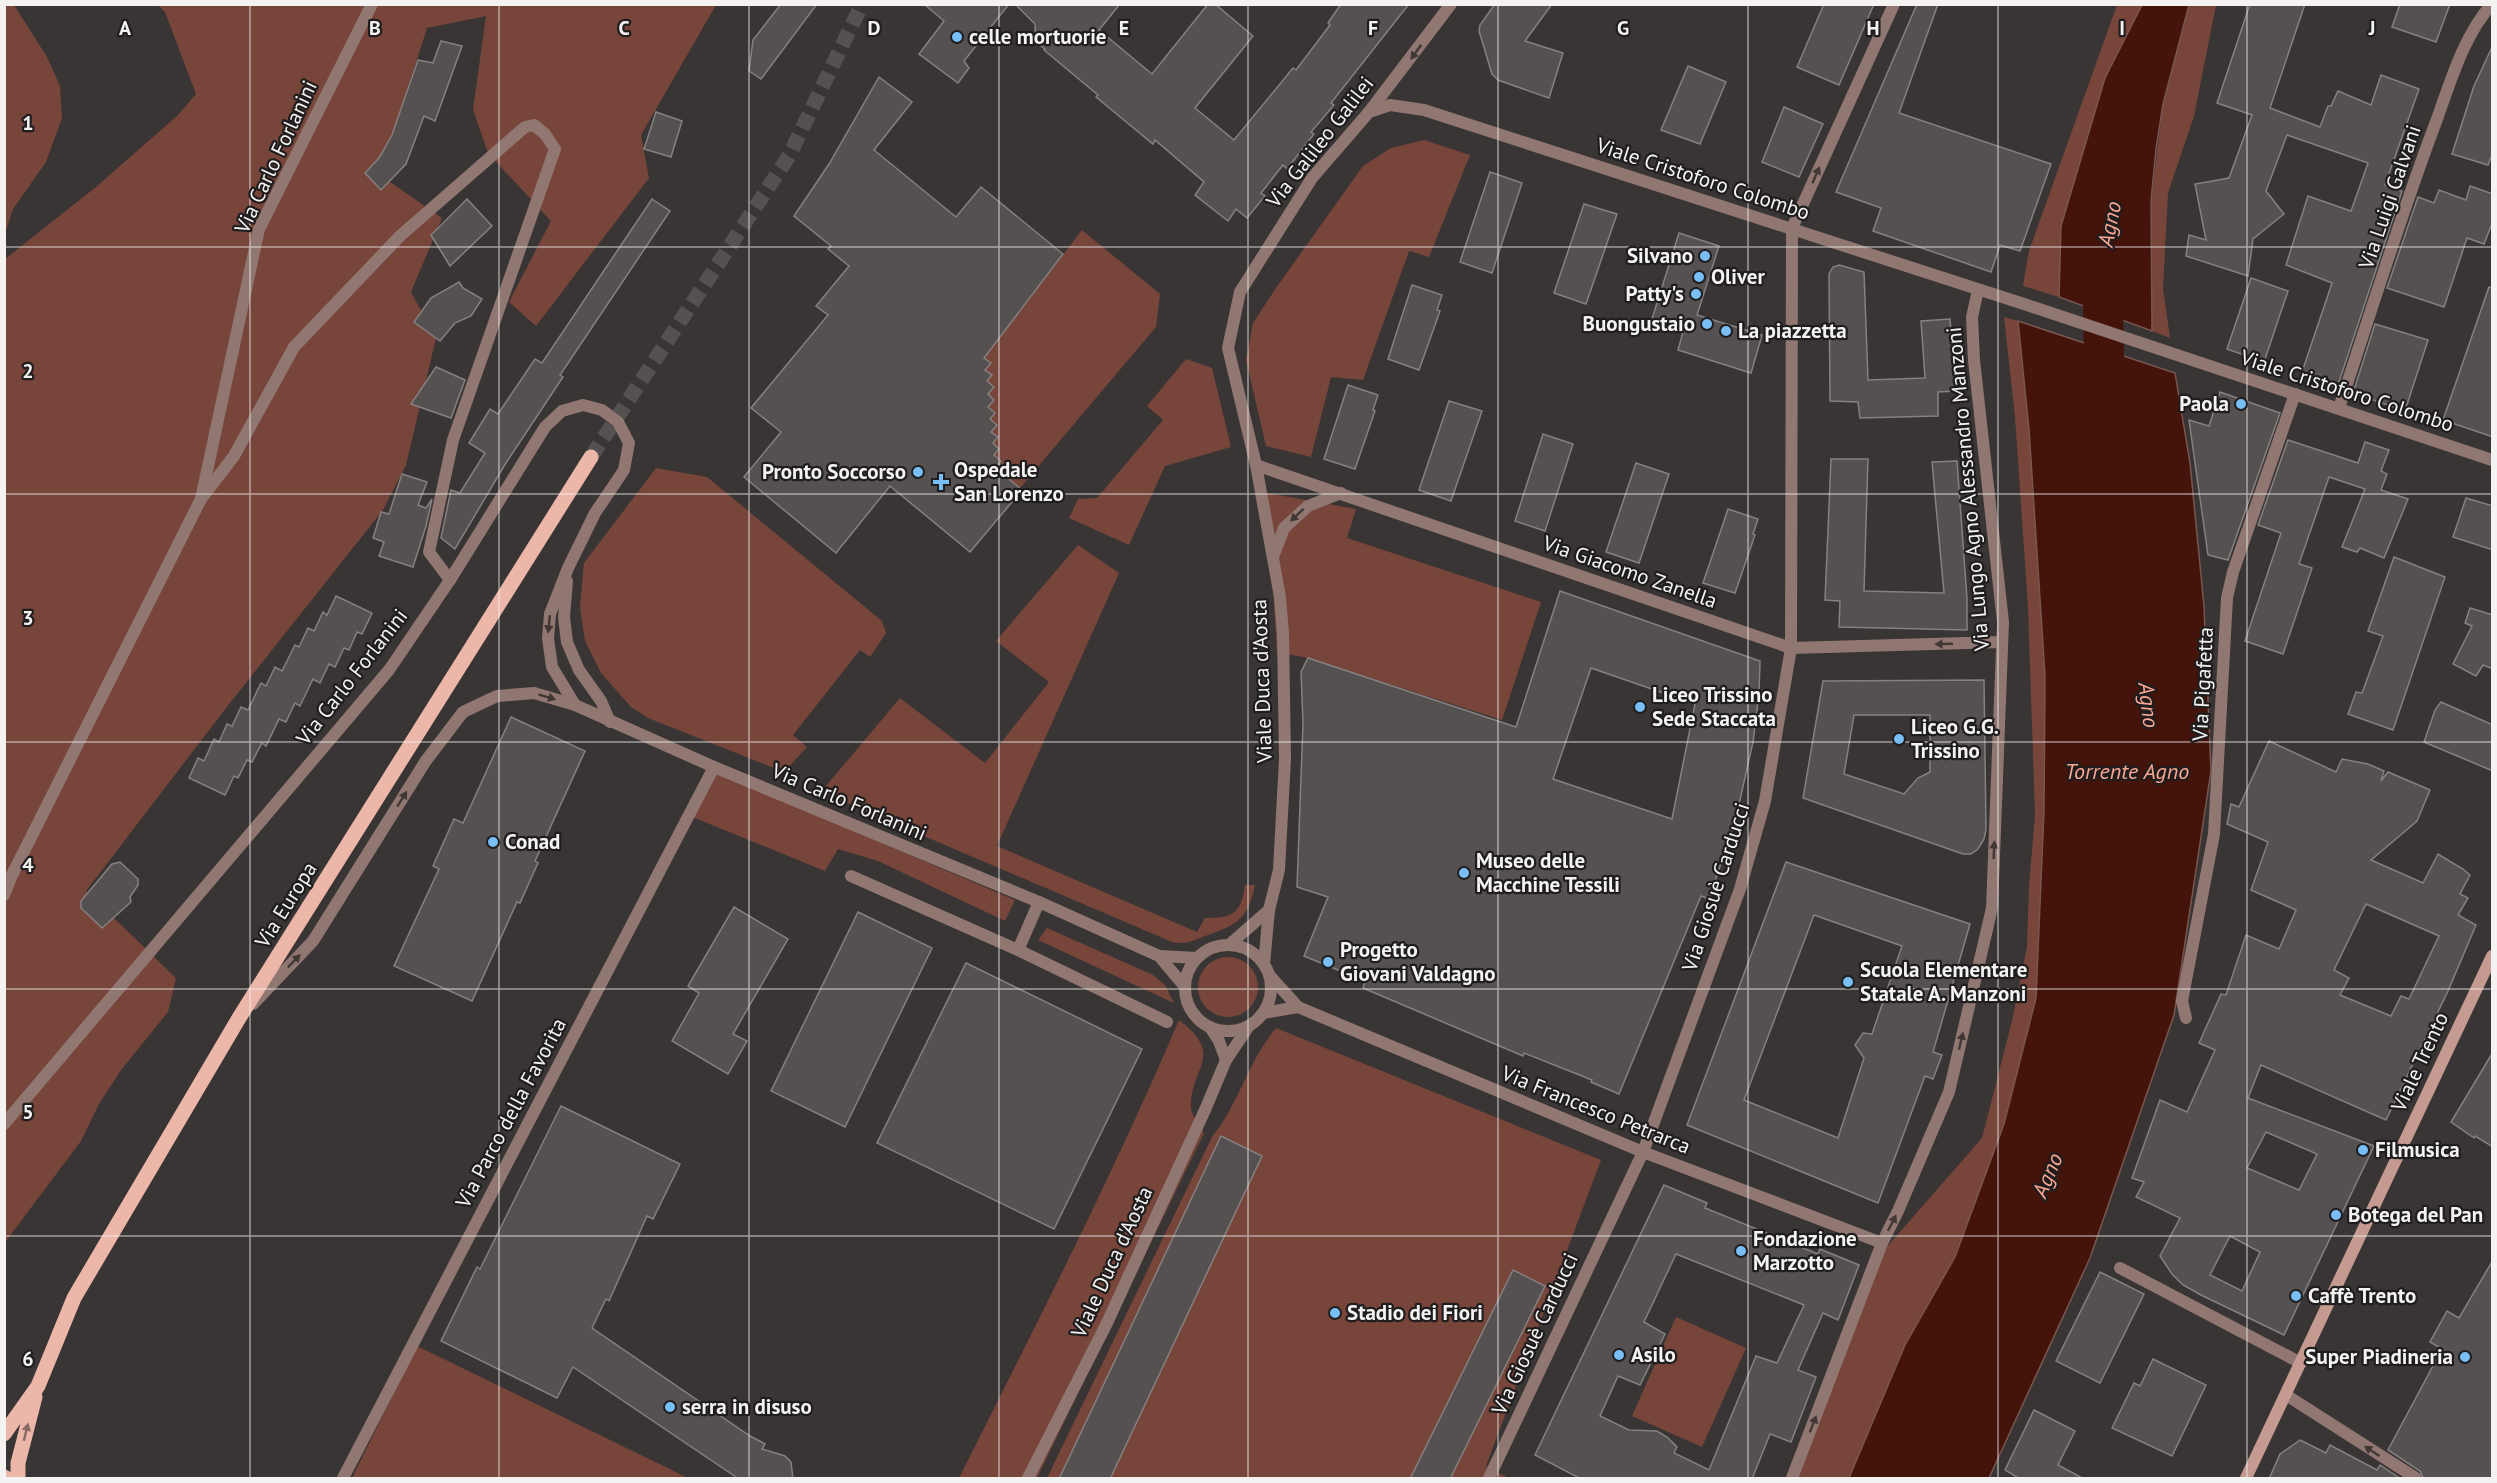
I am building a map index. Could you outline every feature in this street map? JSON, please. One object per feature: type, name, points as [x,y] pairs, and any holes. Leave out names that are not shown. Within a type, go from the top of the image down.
[{"type":"main road","name":"Via Europa","points":[[18,1479],[18,1463],[38,1386],[74,1298],[239,1018],[591,458]]},
{"type":"main road","name":"Viale Trento","points":[[2246,1479],[2493,956]]},
{"type":"main road","name":"Via Europa","points":[[4,1434],[38,1386]]},
{"type":"street","name":"Via Carlo Forlanini","points":[[4,895],[201,498],[259,229],[372,4]]},
{"type":"street","name":"Via Galileo Galilei","points":[[1228,348],[1240,292],[1312,178],[1369,112],[1451,4]]},
{"type":"street","points":[[1792,228],[1894,4]]},
{"type":"street","name":"Via Luigi Galvani","points":[[2339,408],[2421,160],[2454,72],[2481,16],[2492,4]]},
{"type":"street","name":"Viale Cristoforo Colombo","points":[[1369,112],[1390,105],[1424,110],[1792,228],[2493,460]]},
{"type":"street","points":[[201,498],[234,456],[294,347],[400,236],[525,127],[534,125],[545,134],[555,149],[453,440],[429,552],[450,580]]},
{"type":"street","name":"Via Giosuè Carducci","points":[[1489,1479],[1643,1152],[1740,889],[1765,801],[1791,648],[1792,228]]},
{"type":"street","name":"Via Lungo Agno Alessandro Manzoni","points":[[1792,1479],[1882,1243],[1949,1092],[1992,908],[2003,622],[1974,360],[1972,317],[1978,290]]},
{"type":"street","name":"Viale Duca d'Aosta","points":[[1228,348],[1256,465],[1273,558],[1283,633],[1285,759],[1279,870],[1269,910],[1267,970]]},
{"type":"street","name":"Via Pigafetta","points":[[2186,1018],[2182,1001],[2214,834],[2227,598],[2233,572],[2295,394]]},
{"type":"street","name":"Via Carlo Forlanini","points":[[4,1124],[389,670],[450,580],[545,427],[562,411],[584,405],[602,410],[618,422],[629,444],[624,470],[595,513],[568,568],[550,614],[548,638],[552,667],[575,705]]},
{"type":"street","name":"Via Giacomo Zanella","points":[[1256,465],[1791,648],[2002,642]]},
{"type":"street","points":[[1273,558],[1284,528],[1308,506],[1341,493]]},
{"type":"street","name":"Via Carlo Forlanini","points":[[568,568],[564,617],[567,642],[579,670],[601,701],[610,722],[1039,902],[1159,956]]},
{"type":"street","points":[[239,1018],[313,941],[424,762],[462,712],[497,696],[534,693],[575,705],[610,722]]},
{"type":"street","name":"Via Parco della Favorita","points":[[343,1479],[714,767]]},
{"type":"street","points":[[851,876],[1018,951],[1167,1022]]},
{"type":"street","points":[[1018,951],[1039,902]]},
{"type":"street","points":[[1230,944],[1269,910]]},
{"type":"street","points":[[1185,987],[1190,967],[1197,958],[1218,945],[1230,944],[1244,947],[1255,954],[1298,1007]]},
{"type":"street","points":[[1159,956],[1197,958]]},
{"type":"street","points":[[1159,956],[1185,987],[1192,1010],[1199,1020],[1210,1027],[1230,1031],[1249,1026],[1263,1013],[1272,989],[1267,970]]},
{"type":"street","points":[[1263,1013],[1298,1007]]},
{"type":"street","name":"Via Francesco Petrarca","points":[[1298,1007],[1643,1152],[1882,1243]]},
{"type":"street","name":"Viale Duca d'Aosta","points":[[1028,1479],[1107,1323],[1226,1060],[1249,1026]]},
{"type":"street","points":[[1210,1027],[1219,1041],[1226,1060]]},
{"type":"street","points":[[2120,1268],[2301,1363]]},
{"type":"street","points":[[2286,1395],[2416,1479]]},
{"type":"shaded area","points":[[4,5],[14,5],[47,57],[60,86],[62,118],[46,162],[13,209],[5,234]]},
{"type":"shaded area","points":[[158,5],[716,5],[641,135],[649,178],[536,326],[509,302],[551,221],[488,153],[473,110],[486,16],[427,28],[380,175],[442,218],[411,292],[436,338],[406,465],[383,510],[226,708],[86,891],[176,978],[168,1012],[121,1070],[99,1104],[81,1141],[6,1241],[5,1253],[5,259],[96,187],[178,115],[196,94],[165,12]]},
{"type":"shaded area","points":[[2117,5],[2142,5],[2105,78],[2061,226],[2059,297],[2023,286],[2029,251]]},
{"type":"shaded area","points":[[2189,5],[2216,5],[2194,116],[2168,193],[2163,288],[2170,338],[2152,331],[2151,201],[2163,104]]},
{"type":"shaded area","points":[[1424,140],[1470,155],[1429,257],[1409,251],[1363,380],[1331,377],[1311,457],[1266,446],[1246,360],[1253,323],[1363,166],[1391,148]]},
{"type":"shaded area","points":[[1082,230],[1160,294],[1156,327],[1020,488],[996,468],[1001,461],[994,455],[993,443],[998,437],[991,432],[990,419],[995,413],[988,407],[994,400],[988,394],[987,381],[992,375],[985,370],[991,363],[984,358]]},
{"type":"shaded area","points":[[2004,317],[2018,321],[2029,429],[2045,676],[2044,811],[2036,998],[2004,1124],[1955,1258],[1905,1345],[1849,1478],[1793,1478],[1885,1249],[1982,1138],[2012,1021],[2027,947],[2035,814],[2028,607],[2015,417]]},
{"type":"shaded area","points":[[1186,359],[1212,368],[1231,447],[1165,466],[1129,545],[1069,518],[1078,499],[1097,498],[1163,420],[1147,406]]},
{"type":"shaded area","points":[[656,468],[707,477],[882,621],[886,633],[870,657],[860,650],[793,735],[807,747],[784,772],[648,718],[631,707],[601,673],[585,641],[580,608],[584,563]]},
{"type":"shaded area","points":[[1267,493],[1356,509],[1347,538],[1541,602],[1502,720],[1308,658],[1277,652]]},
{"type":"shaded area","points":[[1078,545],[1119,573],[997,846],[1197,932],[1205,918],[1222,917],[1234,912],[1241,902],[1245,885],[1255,885],[1249,905],[1235,923],[1191,942],[1172,942],[821,792],[900,698],[985,763],[1049,682],[996,641]]},
{"type":"shaded area","points":[[713,771],[1015,900],[1005,921],[878,861],[838,849],[825,871],[690,816]]},
{"type":"shaded area","points":[[1047,928],[1153,975],[1165,985],[1174,1003],[1038,940]]},
{"type":"shaded area","points":[[1228,957],[1245,962],[1253,970],[1258,987],[1253,1004],[1245,1012],[1228,1017],[1211,1012],[1203,1004],[1198,987],[1203,970],[1211,962]]},
{"type":"shaded area","points":[[1179,1020],[1193,1032],[1201,1043],[1202,1062],[1192,1094],[1191,1108],[1194,1118],[1204,1133],[1037,1478],[959,1478],[1045,1308],[1154,1078]]},
{"type":"shaded area","name":"Stadio dei Fiori","points":[[1276,1028],[1601,1160],[1486,1466],[1509,1478],[1047,1478],[1212,1137],[1229,1111],[1258,1054]]},
{"type":"shaded area","points":[[1676,1317],[1746,1348],[1702,1447],[1632,1416]]},
{"type":"shaded area","points":[[417,1346],[688,1478],[352,1478]]},
{"type":"water","points":[[2142,5],[2189,5],[2163,104],[2156,149],[2151,201],[2152,331],[2059,297],[2061,226],[2105,78]]},
{"type":"water","name":"Torrente Agno","points":[[2018,321],[2175,373],[2190,463],[2204,606],[2211,771],[2174,1015],[2090,1258],[1989,1478],[1849,1478],[1905,1345],[1955,1257],[2004,1124],[2036,998],[2044,811],[2045,676],[2029,429]]},
{"type":"building","points":[[781,4],[817,4],[761,79],[749,71],[753,40]]},
{"type":"building","name":"celle mortuorie","points":[[924,4],[1009,4],[964,61],[969,68],[958,83],[919,54],[944,21]]},
{"type":"building","points":[[1015,4],[1120,4],[1099,30],[1152,74],[1208,4],[1215,4],[1253,36],[1195,108],[1234,140],[1293,68],[1296,70],[1330,25],[1328,23],[1341,4],[1409,4],[1331,103],[1334,105],[1311,132],[1314,134],[1287,169],[1283,165],[1261,193],[1265,196],[1247,218],[1236,209],[1228,221],[1195,195],[1204,182],[1155,140],[1153,144],[1096,97],[1098,95],[1036,42],[1035,24]]},
{"type":"building","points":[[1495,4],[1552,4],[1525,41],[1563,53],[1549,98],[1498,80],[1492,74],[1479,31],[1480,25]]},
{"type":"building","points":[[1824,4],[1874,4],[1839,85],[1797,67]]},
{"type":"building","points":[[1917,4],[1938,4],[1899,113],[2051,164],[2020,251],[2000,245],[1991,272],[1873,231],[1881,208],[1836,192]]},
{"type":"building","points":[[2250,4],[2305,4],[2270,108],[2320,127],[2328,106],[2331,106],[2338,91],[2371,105],[2381,75],[2419,89],[2385,185],[2402,191],[2337,388],[2301,375],[2332,283],[2286,265],[2308,196],[2351,211],[2368,163],[2287,135],[2266,191],[2284,214],[2253,239],[2248,276],[2186,256],[2189,235],[2206,240],[2195,184],[2229,178],[2252,115],[2217,103]]},
{"type":"building","points":[[2400,4],[2450,4],[2436,42],[2392,27]]},
{"type":"building","points":[[441,41],[462,46],[435,121],[424,116],[406,164],[381,190],[365,173],[379,158],[392,135],[418,60],[433,63]]},
{"type":"building","points":[[2493,45],[2493,152],[2488,165],[2452,154],[2474,86]]},
{"type":"building","points":[[1688,66],[1726,82],[1700,144],[1661,130]]},
{"type":"building","points":[[879,77],[912,102],[874,150],[956,217],[981,187],[1063,254],[984,358],[991,363],[985,370],[992,375],[987,381],[994,387],[988,394],[994,400],[988,407],[995,413],[990,419],[997,425],[991,432],[998,437],[993,443],[999,449],[994,455],[1001,461],[996,468],[1022,490],[970,552],[890,486],[836,553],[744,477],[781,432],[751,408],[828,315],[816,306],[849,266],[828,249],[831,246],[794,216],[829,164]]},
{"type":"building","points":[[1784,107],[1823,124],[1799,177],[1762,162]]},
{"type":"building","points":[[656,112],[682,121],[671,157],[644,149]]},
{"type":"building","points":[[1490,172],[1522,183],[1492,273],[1460,262]]},
{"type":"building","points":[[2470,186],[2493,194],[2493,221],[2484,244],[2467,238],[2444,307],[2387,288],[2418,197],[2434,203],[2439,190],[2466,200]]},
{"type":"building","points":[[467,199],[492,226],[450,266],[431,235]]},
{"type":"building","points":[[652,199],[670,211],[560,375],[563,377],[504,466],[455,549],[441,538],[451,490],[460,493],[485,453],[469,443],[490,409],[498,414],[535,359],[542,363]]},
{"type":"building","points":[[1584,204],[1617,214],[1586,304],[1554,293]]},
{"type":"building","points":[[1679,233],[1719,246],[1697,315],[1762,335],[1751,373],[1678,350],[1683,332],[1651,322]]},
{"type":"building","points":[[1839,265],[1864,272],[1868,380],[1925,378],[1921,321],[1950,319],[1956,391],[1938,392],[1938,416],[1860,418],[1858,402],[1830,401],[1829,274],[1833,267]]},
{"type":"building","points":[[2251,278],[2288,291],[2264,362],[2227,349]]},
{"type":"building","points":[[459,282],[463,288],[482,299],[471,316],[455,323],[440,341],[414,322],[431,298]]},
{"type":"building","points":[[1412,285],[1442,295],[1437,310],[1440,311],[1419,370],[1388,359]]},
{"type":"building","points":[[2489,287],[2493,288],[2493,437],[2443,420]]},
{"type":"building","points":[[2375,324],[2428,340],[2405,411],[2353,393]]},
{"type":"building","points":[[436,367],[465,380],[451,418],[411,404]]},
{"type":"building","points":[[1348,385],[1378,395],[1373,410],[1375,411],[1355,469],[1324,459]]},
{"type":"building","points":[[2220,392],[2280,413],[2228,560],[2208,555],[2189,420],[2209,426]]},
{"type":"building","points":[[1449,401],[1482,411],[1451,501],[1419,490]]},
{"type":"building","points":[[1543,434],[1573,444],[1545,531],[1515,521]]},
{"type":"building","points":[[2288,440],[2358,463],[2365,442],[2389,450],[2381,471],[2387,474],[2381,490],[2408,499],[2384,558],[2360,548],[2357,552],[2342,547],[2365,489],[2329,477],[2299,564],[2312,568],[2283,654],[2245,641],[2281,533],[2258,525]]},
{"type":"building","points":[[1831,459],[1868,459],[1864,591],[1944,593],[1932,462],[1957,461],[1967,599],[1967,630],[1839,627],[1840,601],[1825,600]]},
{"type":"building","points":[[1636,463],[1669,474],[1639,563],[1606,552]]},
{"type":"building","points":[[402,474],[427,482],[418,505],[426,508],[432,499],[413,567],[379,556],[384,542],[373,538],[381,512],[389,514]]},
{"type":"building","points":[[2466,498],[2493,506],[2493,550],[2453,537]]},
{"type":"building","points":[[1728,509],[1758,519],[1753,534],[1755,535],[1735,593],[1703,583]]},
{"type":"building","points":[[2394,557],[2445,577],[2393,730],[2348,714],[2356,692],[2362,693],[2383,636],[2368,631]]},
{"type":"building","points":[[1560,591],[1760,661],[1759,694],[1753,742],[1735,822],[1709,899],[1701,896],[1619,1094],[1591,1082],[1592,1080],[1524,1053],[1523,1056],[1363,988],[1365,981],[1304,956],[1328,897],[1297,887],[1303,723],[1301,672],[1308,658],[1516,727]],"holes":[[[1591,668],[1695,704],[1672,819],[1553,779]]]},
{"type":"building","points":[[336,596],[372,613],[362,634],[357,632],[349,650],[344,648],[335,667],[329,664],[320,683],[313,679],[300,706],[295,703],[286,722],[279,719],[266,746],[262,743],[252,762],[247,760],[238,778],[234,776],[225,795],[189,778],[198,758],[204,761],[214,739],[219,742],[227,724],[232,726],[241,707],[248,710],[261,683],[266,686],[275,667],[282,671],[295,645],[299,647],[308,628],[314,631],[323,612],[327,615]]},
{"type":"building","points":[[2470,608],[2493,615],[2493,669],[2483,665],[2476,676],[2453,664],[2472,626],[2465,623]]},
{"type":"building","points":[[1984,680],[1986,829],[1984,839],[1978,849],[1971,854],[1963,854],[1803,798],[1823,681]],"holes":[[[1854,715],[1930,715],[1930,772],[1918,778],[1904,794],[1844,774]]]},
{"type":"building","points":[[2441,702],[2493,725],[2493,771],[2424,742],[2435,710]]},
{"type":"building","name":"Conad","points":[[511,717],[585,751],[535,861],[538,863],[520,903],[517,902],[472,1001],[394,966],[439,869],[433,866],[454,819],[463,823]]},
{"type":"building","points":[[2269,741],[2336,772],[2342,759],[2368,764],[2384,771],[2381,781],[2388,772],[2430,790],[2417,821],[2371,860],[2423,883],[2438,854],[2463,869],[2470,875],[2460,894],[2468,898],[2458,915],[2476,925],[2448,991],[2386,1120],[2261,1065],[2248,1098],[2374,1146],[2284,1335],[2201,1295],[2183,1285],[2172,1274],[2160,1256],[2180,1218],[2136,1197],[2144,1182],[2132,1178],[2160,1100],[2187,1112],[2215,1050],[2199,1043],[2221,994],[2226,995],[2246,935],[2279,949],[2296,910],[2251,890],[2268,842],[2227,824],[2231,804],[2239,807]],"holes":[[[2366,904],[2439,936],[2409,999],[2401,996],[2391,1016],[2340,995],[2349,978],[2334,970]],[[2266,1132],[2317,1154],[2299,1190],[2247,1168]],[[2230,1236],[2260,1252],[2242,1291],[2210,1275]]]},
{"type":"building","points":[[120,862],[138,879],[138,885],[130,897],[131,902],[102,928],[81,908],[81,901],[112,864]]},
{"type":"building","points":[[1786,862],[1970,924],[1933,1052],[1942,1055],[1933,1079],[1925,1076],[1878,1203],[1687,1125]],"holes":[[[1814,915],[1902,946],[1872,1034],[1863,1033],[1855,1045],[1864,1058],[1838,1138],[1744,1100]]]},
{"type":"building","points":[[734,907],[788,939],[733,1034],[747,1041],[728,1074],[672,1041],[699,993],[688,986]]},
{"type":"building","points":[[858,912],[932,948],[845,1127],[771,1091]]},
{"type":"building","points":[[966,963],[1142,1049],[1054,1229],[877,1143]]},
{"type":"building","points":[[2493,1052],[2493,1147],[2475,1136],[2474,1138],[2451,1122]]},
{"type":"building","points":[[561,1106],[680,1164],[653,1219],[647,1216],[609,1301],[606,1299],[592,1328],[765,1444],[762,1449],[785,1456],[791,1462],[793,1479],[739,1479],[573,1367],[557,1398],[441,1341],[477,1267],[480,1269]]},
{"type":"building","points":[[1221,1136],[1262,1156],[1110,1479],[1059,1479]]},
{"type":"building","points":[[1664,1185],[1707,1203],[1705,1208],[1818,1254],[1820,1249],[1859,1265],[1838,1320],[1823,1313],[1798,1370],[1816,1377],[1791,1442],[1770,1434],[1752,1479],[1581,1479],[1535,1455]],"holes":[[[1676,1254],[1804,1305],[1777,1363],[1756,1356],[1709,1470],[1674,1453],[1677,1447],[1657,1431],[1629,1430],[1600,1416],[1618,1376],[1640,1385],[1665,1334],[1644,1322]]]},
{"type":"building","points":[[2493,1260],[2493,1479],[2424,1479],[2420,1471],[2388,1450],[2442,1349],[2430,1342],[2447,1311],[2459,1318]]},
{"type":"building","points":[[1513,1270],[1545,1286],[1450,1479],[1410,1479]]},
{"type":"building","points":[[2100,1272],[2144,1294],[2100,1383],[2056,1361]]},
{"type":"building","points":[[2153,1359],[2206,1385],[2172,1456],[2112,1428],[2134,1383],[2140,1386]]},
{"type":"building","points":[[2034,1410],[2075,1431],[2058,1465],[2084,1479],[2020,1479],[2005,1470]]},
{"type":"building","points":[[2300,1440],[2326,1453],[2330,1445],[2377,1470],[2380,1465],[2401,1479],[2269,1479],[2280,1454]]},
{"type":"waterway","name":"Agno","points":[[2102,258],[2105,404]]},
{"type":"tunnel","points":[[591,457],[789,156],[862,4]]},
{"type":"place","name":"celle mortuorie","points":[[957,37]]},
{"type":"place","name":"Silvano","points":[[1705,256]]},
{"type":"place","name":"Oliver","points":[[1699,277]]},
{"type":"place","name":"Patty's","points":[[1696,294]]},
{"type":"place","name":"Buongustaio","points":[[1707,324]]},
{"type":"place","name":"La piazzetta","points":[[1726,331]]},
{"type":"place","name":"Paola","points":[[2241,404]]},
{"type":"place","name":"Pronto Soccorso","points":[[918,472]]},
{"type":"place","name":"Ospedale San Lorenzo","points":[[941,482]]},
{"type":"place","name":"Liceo Trissino Sede Staccata","points":[[1640,707]]},
{"type":"place","name":"Liceo G.G. Trissino","points":[[1899,739]]},
{"type":"place","name":"Conad","points":[[493,842]]},
{"type":"place","name":"Museo delle Macchine Tessili","points":[[1464,873]]},
{"type":"place","name":"Progetto Giovani Valdagno","points":[[1328,962]]},
{"type":"place","name":"Scuola Elementare Statale A. Manzoni","points":[[1848,982]]},
{"type":"place","name":"Filmusica","points":[[2363,1150]]},
{"type":"place","name":"Botega del Pan","points":[[2336,1215]]},
{"type":"place","name":"Fondazione Marzotto","points":[[1741,1251]]},
{"type":"place","name":"Caffè Trento","points":[[2296,1296]]},
{"type":"place","name":"Stadio dei Fiori","points":[[1335,1313]]},
{"type":"place","name":"Asilo","points":[[1619,1355]]},
{"type":"place","name":"Super Piadineria","points":[[2465,1357]]},
{"type":"place","name":"serra in disuso","points":[[670,1407]]}]
